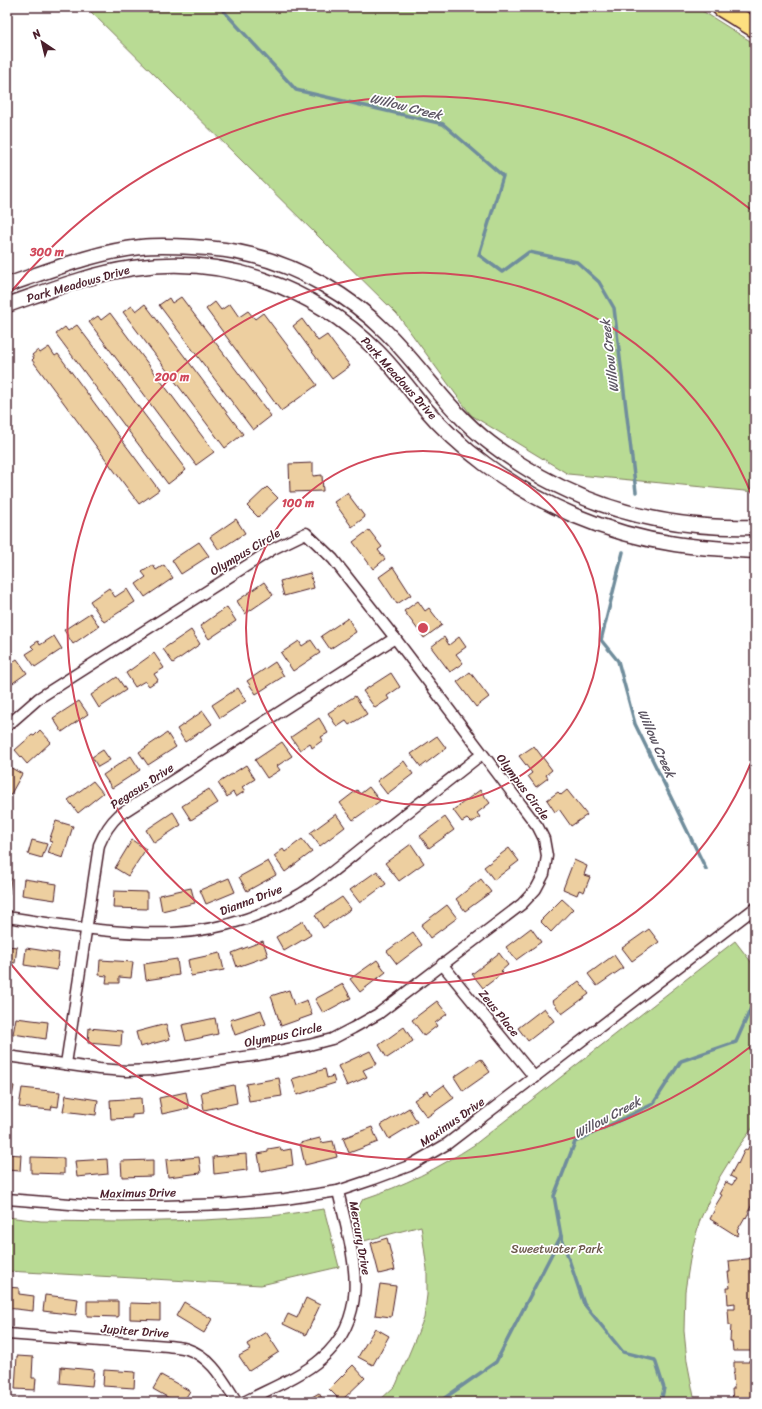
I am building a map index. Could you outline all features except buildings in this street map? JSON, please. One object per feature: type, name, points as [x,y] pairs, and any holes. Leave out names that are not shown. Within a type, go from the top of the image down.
[{"type":"highway","points":[[720,7],[755,28]]},
{"type":"main road","name":"Park Meadows Drive","points":[[7,285],[85,259],[142,246],[169,245],[224,250],[250,255],[276,263],[326,286],[364,312],[393,340],[438,393],[473,429],[506,455],[548,480],[589,500],[653,520],[706,527],[755,527]]},
{"type":"main road","name":"Park Meadows Drive","points":[[7,305],[101,275],[131,268],[156,265],[202,266],[251,275],[274,283],[312,301],[351,327],[381,355],[428,412],[452,436],[484,463],[546,502],[586,520],[650,539],[696,546],[755,551]]},
{"type":"street","name":"Olympus Circle","points":[[7,726],[39,698],[273,549],[306,533],[333,559],[395,638],[538,827],[544,839],[547,856],[544,874],[536,889],[522,904],[378,1014],[332,1038],[309,1045],[258,1055],[153,1070],[126,1071],[99,1069],[7,1056]]},
{"type":"street","name":"Pegasus Drive","points":[[66,1064],[99,845],[104,832],[110,823],[119,815],[395,638]]},
{"type":"street","name":"Dianna Drive","points":[[7,917],[132,934],[173,933],[206,930],[232,924],[282,904],[315,885],[482,754]]},
{"type":"street","name":"Maximus Drive","points":[[7,1199],[95,1206],[228,1204],[284,1199],[338,1191],[409,1166],[447,1144],[755,908]]},
{"type":"street","name":"Zeus Place","points":[[442,964],[535,1078]]},
{"type":"street","name":"Mercury Drive","points":[[244,1402],[299,1373],[320,1360],[338,1344],[349,1323],[355,1300],[356,1278],[338,1191]]},
{"type":"street","name":"Jupiter Drive","points":[[7,1334],[168,1346],[187,1349],[201,1356],[213,1367],[237,1402]]},
{"type":"green space","points":[[87,7],[696,7],[755,44],[755,492],[568,474],[471,415],[397,314]]},
{"type":"green space","name":"Sweetwater Park","points":[[735,941],[755,967],[755,1125],[738,1147],[719,1178],[700,1220],[691,1253],[685,1291],[684,1331],[687,1361],[695,1402],[378,1402],[396,1385],[424,1318],[427,1295],[427,1269],[421,1226],[364,1241],[356,1211],[363,1199],[420,1176],[447,1162],[474,1145]]},
{"type":"green space","points":[[324,1209],[339,1267],[261,1285],[7,1271],[7,1217],[41,1221],[122,1222],[204,1220],[272,1216]]},
{"type":"waterway","name":"Willow Creek","points":[[220,7],[296,90],[443,124],[503,176],[479,255],[502,272],[529,252],[577,262],[599,282],[614,308],[636,492]]},
{"type":"waterway","name":"Willow Creek","points":[[623,552],[601,640],[618,661],[635,724],[706,869]]},
{"type":"waterway","name":"Willow Creek","points":[[661,1402],[664,1388],[655,1360],[623,1352],[584,1304],[561,1236],[554,1196],[575,1142],[653,1104],[681,1061],[736,1042],[755,999]]},
{"type":"waterway","points":[[439,1402],[496,1362],[561,1236]]}]
